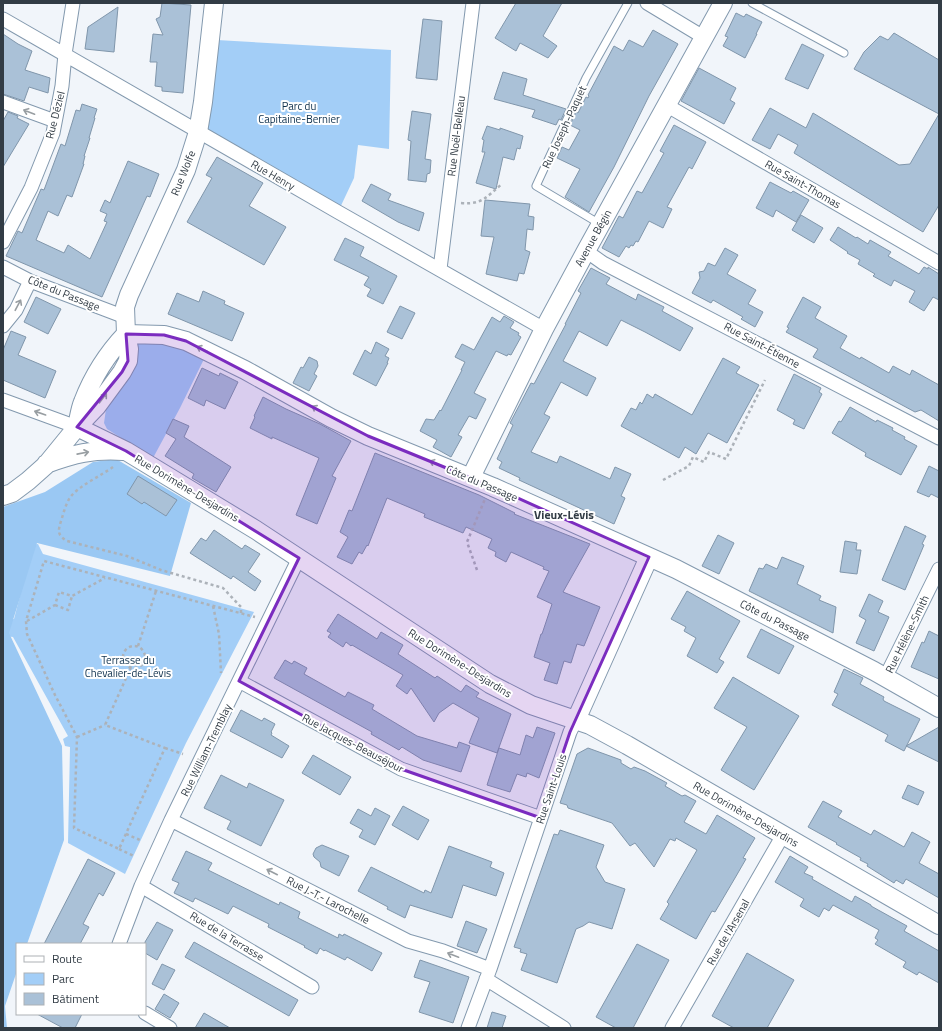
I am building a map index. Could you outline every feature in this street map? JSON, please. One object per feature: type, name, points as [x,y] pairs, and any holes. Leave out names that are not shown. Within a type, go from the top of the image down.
[{"type":"main road","name":"Rue Wolfe","points":[[125,326],[125,307],[129,295],[186,170],[198,132],[203,102],[214,3]]},
{"type":"main road","name":"Avenue Bégin","points":[[471,477],[544,329],[600,224],[705,38],[723,3]]},
{"type":"main road","points":[[3,496],[12,493],[46,465],[77,426],[82,403],[100,365],[112,349],[125,326]]},
{"type":"main road","name":"Côte du Passage","points":[[125,326],[186,341],[245,370],[331,418],[368,436],[471,477],[676,569],[786,625],[939,708]]},
{"type":"main road","name":"Rue Dorimène-Desjardins","points":[[77,426],[126,451],[256,530],[360,600],[490,684],[531,705],[590,725],[939,924]]},
{"type":"main road","points":[[46,465],[83,452],[105,450],[126,451]]},
{"type":"main road","name":"Rue Saint-Louis","points":[[576,720],[649,557]]},
{"type":"street","name":"Rue Déziel","points":[[3,242],[31,188],[53,133],[62,86],[65,54],[73,3]]},
{"type":"street","name":"Rue Noël-Belleau","points":[[440,269],[473,3]]},
{"type":"street","points":[[648,3],[705,38]]},
{"type":"street","name":"Rue Henry","points":[[3,19],[331,209],[440,269],[544,329]]},
{"type":"street","points":[[3,102],[55,121]]},
{"type":"street","name":"Rue Saint-Thomas","points":[[666,105],[939,263]]},
{"type":"street","name":"Rue Saint-Étienne","points":[[586,251],[603,263],[939,438]]},
{"type":"street","name":"Côte du Passage","points":[[3,267],[125,326]]},
{"type":"street","points":[[3,326],[16,310],[30,281]]},
{"type":"street","points":[[3,400],[77,426]]},
{"type":"street","name":"Rue William-Tremblay","points":[[119,943],[141,886],[171,820],[299,558]]},
{"type":"street","name":"Rue Hélène-Smith","points":[[885,678],[939,569]]},
{"type":"street","name":"Rue Jacques-Beauséjour","points":[[239,681],[400,769],[541,818]]},
{"type":"street","name":"Rue Saint-Louis","points":[[468,1028],[488,974],[570,732],[576,720]]},
{"type":"street","name":"Rue J.-T.- Larochelle","points":[[171,820],[408,940],[443,951],[488,974],[564,1028]]},
{"type":"street","name":"Rue de l'Arsenal","points":[[672,1028],[783,836]]},
{"type":"street","name":"Rue de la Terrasse","points":[[141,886],[312,987]]},
{"type":"street","points":[[146,1014],[170,1028]]},
{"type":"lane","name":"Rue Joseph-Paquet","points":[[600,224],[536,186],[586,78],[628,3]]},
{"type":"lane","points":[[752,3],[844,53]]},
{"type":"path","points":[[448,202],[474,204],[483,200],[502,184]]},
{"type":"path","points":[[663,480],[689,466],[693,457],[704,462],[709,452],[726,459],[765,380]]},
{"type":"path","points":[[114,466],[73,495],[67,504],[59,528],[61,538],[67,541],[126,556],[161,570],[223,588],[240,607],[241,613]]},
{"type":"path","points":[[477,570],[467,542],[487,495]]},
{"type":"path","points":[[134,856],[74,828],[77,737],[26,634],[26,621],[44,561],[255,617]]},
{"type":"path","points":[[54,605],[68,610],[72,596],[105,577]]},
{"type":"path","points":[[138,646],[156,591]]},
{"type":"path","points":[[26,621],[54,605],[59,592],[72,596]]},
{"type":"path","points":[[213,606],[219,634],[222,673]]},
{"type":"path","points":[[131,646],[138,646],[145,654],[144,662],[138,667],[131,667],[125,664],[123,653],[131,646]]},
{"type":"path","points":[[77,737],[105,725],[131,667]]},
{"type":"path","points":[[105,725],[183,754]]},
{"type":"path","points":[[119,849],[164,748]]},
{"type":"path","points":[[126,834],[140,840]]},
{"type":"highlighted area","points":[[126,334],[164,335],[186,341],[368,436],[493,487],[649,557],[570,732],[541,818],[401,769],[239,681],[299,558],[126,451],[77,427],[122,372],[128,361]]},
{"type":"green space","name":"Parc du Capitaine-Bernier","points":[[217,40],[391,50],[389,149],[358,145],[354,178],[338,212],[199,132]]},
{"type":"green space","points":[[150,338],[205,357],[153,458],[107,429],[104,423],[106,409],[125,384],[135,366],[139,341]]},
{"type":"green space","name":"Terrasse du Chevalier-de-Lévis","points":[[38,544],[43,554],[254,612],[186,743],[125,874],[68,843],[70,747],[65,746],[63,739],[68,736],[13,637],[5,636],[3,624],[6,620],[14,619],[29,561],[28,545]]},
{"type":"shaded area","points":[[116,459],[191,503],[170,576],[37,543],[9,633],[62,746],[64,840],[27,943],[16,943],[16,974],[5,1006],[7,1028],[3,1028],[3,507],[45,492],[93,462]]},
{"type":"building","points":[[162,3],[191,5],[183,93],[162,91],[162,87],[155,86],[157,62],[150,62],[153,34],[163,35],[156,19],[160,17]]},
{"type":"building","points":[[516,3],[562,3],[543,36],[557,46],[548,58],[520,43],[516,51],[495,38]]},
{"type":"building","points":[[118,7],[114,52],[85,49],[88,27]]},
{"type":"building","points":[[736,13],[744,17],[746,14],[762,22],[745,58],[723,46],[728,37],[725,36]]},
{"type":"building","points":[[423,19],[442,21],[437,80],[416,78]]},
{"type":"building","points":[[653,30],[678,44],[649,96],[614,167],[589,212],[565,197],[580,169],[557,158],[562,147],[569,150],[580,130],[570,125],[576,112],[578,113],[586,97],[588,98],[588,95],[614,46],[623,51],[629,40],[643,47]]},
{"type":"building","points":[[894,33],[939,60],[939,114],[854,69],[864,52],[880,36],[888,40]]},
{"type":"building","points":[[3,34],[32,51],[25,70],[50,78],[48,93],[29,87],[24,101],[3,94]]},
{"type":"building","points":[[802,44],[824,55],[808,89],[785,79]]},
{"type":"building","points":[[699,68],[736,88],[730,100],[735,103],[724,124],[681,101]]},
{"type":"building","points":[[503,72],[527,79],[523,95],[566,109],[561,120],[559,119],[556,125],[532,117],[535,110],[494,99]]},
{"type":"building","points":[[82,104],[97,109],[84,156],[84,164],[72,197],[67,195],[58,216],[48,211],[36,240],[64,253],[68,245],[90,259],[107,222],[104,221],[107,214],[100,211],[105,200],[110,203],[128,161],[159,174],[150,197],[147,196],[102,297],[6,256],[18,231],[22,233],[41,189],[44,190],[61,144],[65,146],[76,110],[80,111]]},
{"type":"building","points":[[770,108],[806,128],[813,113],[899,165],[910,164],[939,114],[939,205],[923,232],[794,153],[798,145],[778,134],[770,149],[752,140]]},
{"type":"building","points":[[412,111],[431,114],[425,159],[431,160],[430,173],[427,174],[426,182],[408,180],[411,141],[408,140]]},
{"type":"building","points":[[8,112],[18,116],[17,118],[29,124],[3,167],[3,121]]},
{"type":"building","points":[[674,125],[706,142],[692,169],[689,167],[667,207],[672,209],[663,228],[649,221],[638,242],[636,241],[633,246],[631,245],[629,248],[626,246],[619,257],[602,248],[619,216],[623,218],[637,191],[642,193],[664,153],[660,151]]},
{"type":"building","points":[[487,126],[500,130],[500,128],[523,136],[520,149],[517,148],[514,160],[503,157],[496,189],[476,183],[485,152],[482,152],[484,140],[482,139]]},
{"type":"building","points":[[217,157],[263,183],[249,206],[286,227],[264,265],[187,222],[212,178],[206,175]]},
{"type":"building","points":[[770,182],[791,193],[793,191],[809,200],[796,222],[776,210],[773,217],[756,208]]},
{"type":"building","points":[[371,184],[391,194],[388,200],[424,213],[419,231],[398,222],[362,201]]},
{"type":"building","points":[[485,200],[530,204],[528,216],[534,217],[533,230],[527,229],[525,250],[530,252],[524,274],[519,273],[517,281],[486,274],[494,237],[481,236]]},
{"type":"building","points":[[801,215],[823,228],[814,243],[792,230]]},
{"type":"building","points":[[838,227],[868,244],[870,240],[891,252],[888,256],[919,274],[924,267],[928,269],[928,267],[939,274],[939,300],[933,297],[924,311],[909,302],[915,291],[894,280],[891,286],[873,276],[875,274],[858,264],[860,260],[847,253],[848,252],[830,240]]},
{"type":"building","points":[[345,238],[364,247],[360,256],[397,276],[383,304],[367,296],[371,289],[364,285],[369,277],[334,260]]},
{"type":"building","points":[[725,248],[738,255],[727,274],[756,290],[748,304],[763,312],[755,327],[741,319],[743,317],[713,300],[711,303],[692,293],[700,278],[699,272],[704,271],[708,263],[715,266]]},
{"type":"building","points":[[591,268],[610,278],[606,284],[636,300],[638,294],[664,307],[662,311],[693,328],[680,351],[621,320],[607,346],[579,331],[563,361],[596,378],[587,396],[561,382],[544,414],[550,417],[531,452],[557,463],[560,456],[610,479],[615,467],[631,474],[621,496],[625,498],[614,524],[519,480],[520,478],[499,468],[502,462],[497,459],[513,425],[510,423],[531,383],[534,384],[566,324],[581,293],[578,291]]},
{"type":"building","points":[[203,291],[225,301],[224,304],[244,313],[232,341],[168,314],[177,293],[199,302]]},
{"type":"building","points":[[36,297],[61,309],[48,334],[24,322]]},
{"type":"building","points":[[803,297],[821,307],[815,318],[847,336],[840,348],[860,359],[861,357],[889,373],[893,366],[910,375],[912,370],[939,385],[939,421],[921,410],[915,412],[813,357],[818,349],[786,332],[789,328],[787,327]]},
{"type":"building","points":[[400,306],[415,313],[402,339],[387,332]]},
{"type":"building","points":[[504,316],[514,322],[510,328],[519,333],[518,335],[521,337],[511,355],[508,354],[507,356],[496,351],[474,393],[486,399],[476,419],[469,416],[458,435],[462,437],[451,457],[433,447],[437,440],[420,431],[426,419],[434,420],[440,410],[441,411],[462,370],[465,362],[455,357],[462,344],[474,350],[492,317],[500,322]]},
{"type":"building","points":[[11,331],[26,337],[18,355],[56,371],[45,398],[3,380],[3,350]]},
{"type":"building","points":[[376,342],[389,349],[385,356],[389,358],[376,386],[353,374],[365,350],[371,354]]},
{"type":"building","points":[[309,357],[317,361],[318,366],[314,374],[317,376],[309,391],[293,383],[301,367],[303,368]]},
{"type":"building","points":[[723,358],[740,367],[736,373],[759,385],[727,443],[708,433],[696,454],[685,447],[679,458],[621,426],[631,408],[636,410],[640,402],[642,404],[647,394],[653,398],[655,394],[692,415]]},
{"type":"building","points":[[202,368],[219,376],[220,373],[238,382],[225,409],[206,400],[204,406],[188,398]]},
{"type":"building","points":[[794,374],[821,388],[819,392],[822,394],[804,429],[793,424],[795,420],[777,410]]},
{"type":"building","points":[[263,397],[320,424],[351,441],[332,476],[336,478],[317,524],[296,515],[319,458],[272,437],[272,439],[250,428]]},
{"type":"building","points":[[850,407],[876,422],[877,420],[893,428],[892,430],[905,437],[904,439],[917,446],[901,475],[865,456],[866,453],[832,433]]},
{"type":"building","points":[[173,419],[189,426],[184,437],[231,467],[216,492],[192,478],[194,474],[165,456],[176,439],[166,433]]},
{"type":"building","points":[[375,453],[479,495],[515,513],[514,514],[590,544],[563,592],[600,607],[584,646],[577,644],[571,663],[564,661],[557,684],[544,680],[550,663],[534,657],[552,604],[537,597],[549,571],[543,569],[544,567],[511,552],[506,562],[495,556],[496,552],[488,548],[492,539],[466,527],[463,533],[424,517],[425,514],[387,498],[368,546],[367,545],[362,554],[359,552],[352,564],[337,557],[348,537],[340,532],[349,510],[352,511]]},
{"type":"building","points":[[929,466],[939,471],[939,498],[931,494],[929,497],[917,492]]},
{"type":"building","points":[[138,476],[177,500],[166,516],[144,502],[142,504],[127,494]]},
{"type":"building","points":[[905,526],[926,536],[922,544],[924,545],[905,590],[882,580]]},
{"type":"building","points":[[214,530],[242,549],[245,545],[260,554],[248,572],[261,581],[255,591],[233,576],[231,579],[190,553],[201,538],[206,541]]},
{"type":"building","points":[[718,535],[734,543],[719,574],[702,566]]},
{"type":"building","points":[[845,541],[857,543],[856,550],[861,550],[857,574],[840,572]]},
{"type":"building","points":[[782,557],[804,566],[797,584],[821,596],[819,600],[836,607],[833,633],[749,591],[759,568],[763,569],[766,564],[777,569]]},
{"type":"building","points":[[687,591],[740,621],[719,659],[724,662],[717,673],[687,656],[696,638],[684,631],[686,627],[671,619]]},
{"type":"building","points":[[869,594],[883,601],[878,612],[889,617],[874,651],[856,643],[866,620],[859,616]]},
{"type":"building","points":[[338,614],[377,639],[381,632],[403,645],[398,654],[435,678],[437,676],[461,692],[466,685],[479,693],[476,697],[511,714],[497,753],[469,743],[479,718],[453,703],[439,713],[434,722],[411,688],[407,694],[396,686],[403,675],[352,645],[351,646],[346,642],[343,647],[328,637],[331,633],[327,631]]},
{"type":"building","points":[[761,629],[794,646],[779,674],[747,657]]},
{"type":"building","points":[[929,631],[939,636],[939,679],[911,667],[922,642],[924,643]]},
{"type":"building","points":[[285,660],[292,664],[294,661],[307,668],[304,674],[345,697],[348,692],[374,705],[372,709],[417,736],[457,748],[459,742],[470,746],[461,772],[423,760],[402,747],[399,750],[371,734],[372,732],[274,678]]},
{"type":"building","points":[[844,669],[863,678],[860,684],[884,697],[884,701],[920,719],[904,751],[885,741],[888,735],[832,705],[838,694],[834,692]]},
{"type":"building","points":[[733,677],[799,716],[754,790],[721,770],[747,727],[714,708]]},
{"type":"building","points":[[241,710],[262,721],[264,718],[275,724],[271,735],[289,746],[282,758],[230,731]]},
{"type":"building","points":[[537,727],[555,733],[539,778],[527,773],[526,777],[517,774],[510,792],[487,785],[499,748],[520,755],[526,735],[533,738]]},
{"type":"building","points":[[939,727],[939,762],[906,746]]},
{"type":"building","points":[[588,748],[621,760],[621,763],[631,769],[634,767],[645,771],[667,783],[665,786],[682,796],[685,795],[696,801],[684,822],[706,834],[717,815],[755,838],[743,858],[746,859],[735,878],[715,912],[712,911],[696,939],[660,919],[669,904],[667,902],[697,850],[676,838],[675,841],[670,839],[654,867],[635,843],[630,846],[612,823],[568,808],[567,805],[560,803],[577,754]]},
{"type":"building","points":[[313,755],[351,777],[340,795],[302,773]]},
{"type":"building","points":[[221,775],[247,788],[249,783],[284,800],[261,846],[227,829],[231,821],[204,808]]},
{"type":"building","points":[[908,785],[924,792],[918,805],[902,798]]},
{"type":"building","points":[[823,801],[842,811],[838,817],[871,835],[874,830],[904,847],[912,832],[930,842],[919,863],[939,874],[939,898],[906,879],[903,884],[896,880],[894,883],[867,866],[868,864],[860,860],[861,858],[808,827]]},
{"type":"building","points":[[403,806],[429,820],[418,840],[392,825]]},
{"type":"building","points":[[375,808],[390,816],[375,845],[359,837],[363,830],[350,823],[358,809],[371,816]]},
{"type":"building","points":[[560,830],[604,845],[596,867],[605,882],[625,889],[612,929],[589,922],[576,929],[557,983],[521,970],[527,954],[520,952],[521,949],[514,947],[554,834],[558,835]]},
{"type":"building","points":[[322,845],[349,856],[339,876],[321,867],[320,862],[314,857],[313,854],[316,848]]},
{"type":"building","points":[[449,846],[492,862],[490,867],[504,873],[496,896],[463,885],[452,918],[410,905],[405,918],[358,891],[371,867],[424,893],[425,890],[431,893]]},
{"type":"building","points":[[186,851],[212,863],[208,870],[279,905],[280,902],[300,912],[298,918],[338,938],[339,934],[343,936],[344,934],[382,953],[372,971],[347,957],[345,960],[320,948],[317,954],[304,947],[305,946],[268,927],[269,924],[233,906],[228,914],[195,898],[193,902],[174,893],[179,883],[172,880]]},
{"type":"building","points":[[790,856],[808,867],[804,873],[813,877],[812,879],[852,902],[855,896],[871,905],[907,926],[904,931],[939,951],[939,983],[919,972],[917,975],[903,967],[906,962],[875,944],[878,940],[875,938],[879,930],[833,905],[829,911],[824,908],[819,917],[800,906],[804,899],[775,882]]},
{"type":"building","points":[[88,859],[115,873],[103,896],[99,893],[83,924],[89,927],[81,943],[45,943]]},
{"type":"building","points":[[466,921],[487,929],[477,953],[457,946]]},
{"type":"building","points":[[157,922],[173,930],[157,960],[146,954],[145,942]]},
{"type":"building","points":[[194,942],[298,1000],[289,1016],[185,957]]},
{"type":"building","points":[[637,944],[669,960],[633,1028],[616,1028],[596,1017]]},
{"type":"building","points":[[747,953],[794,980],[767,1028],[734,1028],[712,1016]]},
{"type":"building","points":[[420,960],[469,977],[453,1023],[419,1012],[430,982],[414,977]]},
{"type":"building","points":[[162,964],[175,970],[164,990],[152,984]]},
{"type":"building","points":[[164,994],[179,1003],[170,1018],[155,1009]]},
{"type":"building","points":[[492,1012],[506,1016],[502,1028],[487,1028]]},
{"type":"building","points":[[204,1013],[230,1028],[195,1028]]},
{"type":"building","points":[[39,1015],[82,1015],[75,1028],[63,1028]]},
{"type":"district","name":"Vieux-Lévis","points":[[564,514]]}]
